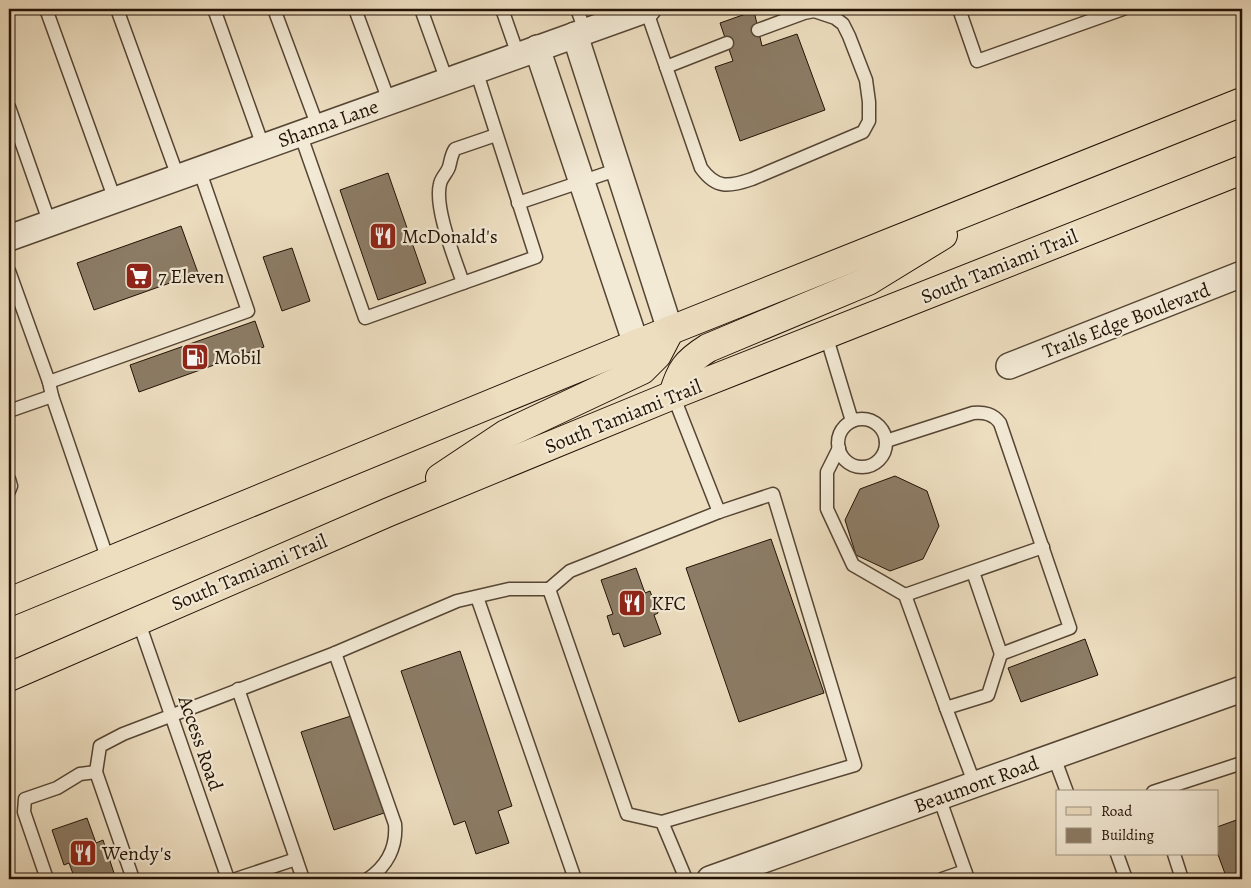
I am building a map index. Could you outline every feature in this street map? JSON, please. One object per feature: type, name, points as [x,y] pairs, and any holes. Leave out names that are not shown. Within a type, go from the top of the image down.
[{"type":"main road","points":[[9,602],[670,330],[1242,102]]},
{"type":"main road","name":"South Tamiami Trail","points":[[9,677],[389,512],[673,395],[1242,170]]},
{"type":"main road","points":[[673,395],[678,376],[691,359],[708,348],[868,281],[1002,198]]},
{"type":"main road","points":[[389,512],[506,434],[642,370],[657,355],[670,330]]},
{"type":"street","name":"Shanna Lane","points":[[9,238],[528,52],[579,25],[647,9]]},
{"type":"street","points":[[579,25],[619,169],[670,330]]},
{"type":"street","points":[[528,52],[582,181],[636,344]]},
{"type":"street","name":"Trails Edge Boulevard","points":[[1009,366],[1242,274]]},
{"type":"street","name":"Beaumont Road","points":[[710,879],[1242,689]]},
{"type":"lane","points":[[46,9],[115,200]]},
{"type":"lane","points":[[49,382],[248,311],[117,9]]},
{"type":"lane","points":[[214,9],[264,146]]},
{"type":"lane","points":[[274,9],[365,318],[536,257],[476,70]]},
{"type":"lane","points":[[355,9],[389,101]]},
{"type":"lane","points":[[421,9],[447,81]]},
{"type":"lane","points":[[502,9],[528,52]]},
{"type":"lane","points":[[647,9],[701,168],[708,179],[721,185],[736,184],[752,179],[863,132],[870,121],[866,80],[849,36],[843,24],[836,18],[814,11],[804,12],[758,30]]},
{"type":"lane","points":[[959,9],[977,61],[1123,9]]},
{"type":"lane","points":[[666,67],[727,43]]},
{"type":"lane","points":[[9,107],[50,224]]},
{"type":"lane","points":[[463,283],[445,230],[440,198],[440,183],[449,168],[451,154],[455,149],[496,135]]},
{"type":"lane","points":[[518,203],[619,169]]},
{"type":"lane","points":[[9,270],[49,382],[52,396],[108,560]]},
{"type":"lane","points":[[826,335],[852,420]]},
{"type":"lane","points":[[673,395],[719,512]]},
{"type":"lane","points":[[9,411],[52,396]]},
{"type":"lane","points":[[886,441],[973,413],[984,412],[995,416],[1000,423],[1070,628],[1001,654]]},
{"type":"lane","points":[[868,419],[875,422],[884,434],[886,441],[886,449],[877,462],[870,466],[862,467],[854,466],[847,462],[842,456],[838,440],[841,432],[852,420],[868,419]]},
{"type":"lane","points":[[839,448],[827,472],[827,509],[853,565],[906,595],[975,785]]},
{"type":"lane","points":[[9,479],[11,486],[9,491]]},
{"type":"lane","points":[[133,879],[96,772],[100,746],[123,734],[334,653],[457,601],[510,589],[550,589],[570,571],[719,512],[773,494],[855,766],[662,822],[627,814],[550,589]]},
{"type":"lane","points":[[906,595],[1043,547]]},
{"type":"lane","points":[[946,708],[988,695],[1001,654],[973,572]]},
{"type":"lane","points":[[477,597],[575,879]]},
{"type":"lane","name":"Access Road","points":[[138,620],[228,879]]},
{"type":"lane","points":[[334,653],[396,833],[393,850],[381,868],[368,879]]},
{"type":"lane","points":[[238,689],[303,879]]},
{"type":"lane","points":[[1054,757],[1066,790]]},
{"type":"lane","points":[[1159,790],[1242,763]]},
{"type":"lane","points":[[47,879],[24,812],[25,799],[57,788],[80,774],[96,772]]},
{"type":"lane","points":[[939,798],[966,875],[942,879]]},
{"type":"lane","points":[[662,822],[686,879]]},
{"type":"lane","points":[[1118,856],[1126,879]]},
{"type":"lane","points":[[1175,856],[1182,879]]},
{"type":"lane","points":[[236,879],[296,859]]},
{"type":"building","points":[[754,11],[762,46],[797,34],[825,110],[740,141],[715,67],[733,61],[720,23]]},
{"type":"building","name":"McDonald's","points":[[388,173],[426,283],[378,300],[340,190]]},
{"type":"building","points":[[181,226],[198,273],[94,310],[77,263]]},
{"type":"building","points":[[292,248],[310,301],[282,311],[263,257]]},
{"type":"building","points":[[255,321],[264,347],[139,392],[130,365]]},
{"type":"building","points":[[895,476],[927,491],[939,526],[923,559],[890,571],[856,555],[845,520],[860,489]]},
{"type":"building","points":[[771,539],[824,693],[739,722],[686,568]]},
{"type":"building","name":"KFC","points":[[636,568],[645,593],[650,591],[658,613],[654,615],[661,634],[624,647],[619,633],[613,635],[607,616],[613,614],[601,580]]},
{"type":"building","points":[[1085,639],[1098,675],[1021,702],[1008,668]]},
{"type":"building","points":[[460,651],[512,806],[498,811],[509,843],[476,854],[465,821],[454,825],[401,671]]},
{"type":"building","points":[[351,716],[384,813],[334,830],[301,732]]},
{"type":"building","name":"Wendy's","points":[[87,818],[96,843],[103,840],[116,879],[75,879],[69,863],[64,865],[52,830]]},
{"type":"building","points":[[1242,818],[1242,879],[1227,879],[1218,855],[1218,827]]},
{"type":"place","name":"McDonald's","points":[[383,236]]},
{"type":"place","name":"7 Eleven","points":[[139,276]]},
{"type":"place","name":"Mobil","points":[[195,357]]},
{"type":"place","name":"KFC","points":[[632,603]]},
{"type":"place","name":"Wendy's","points":[[83,853]]}]
